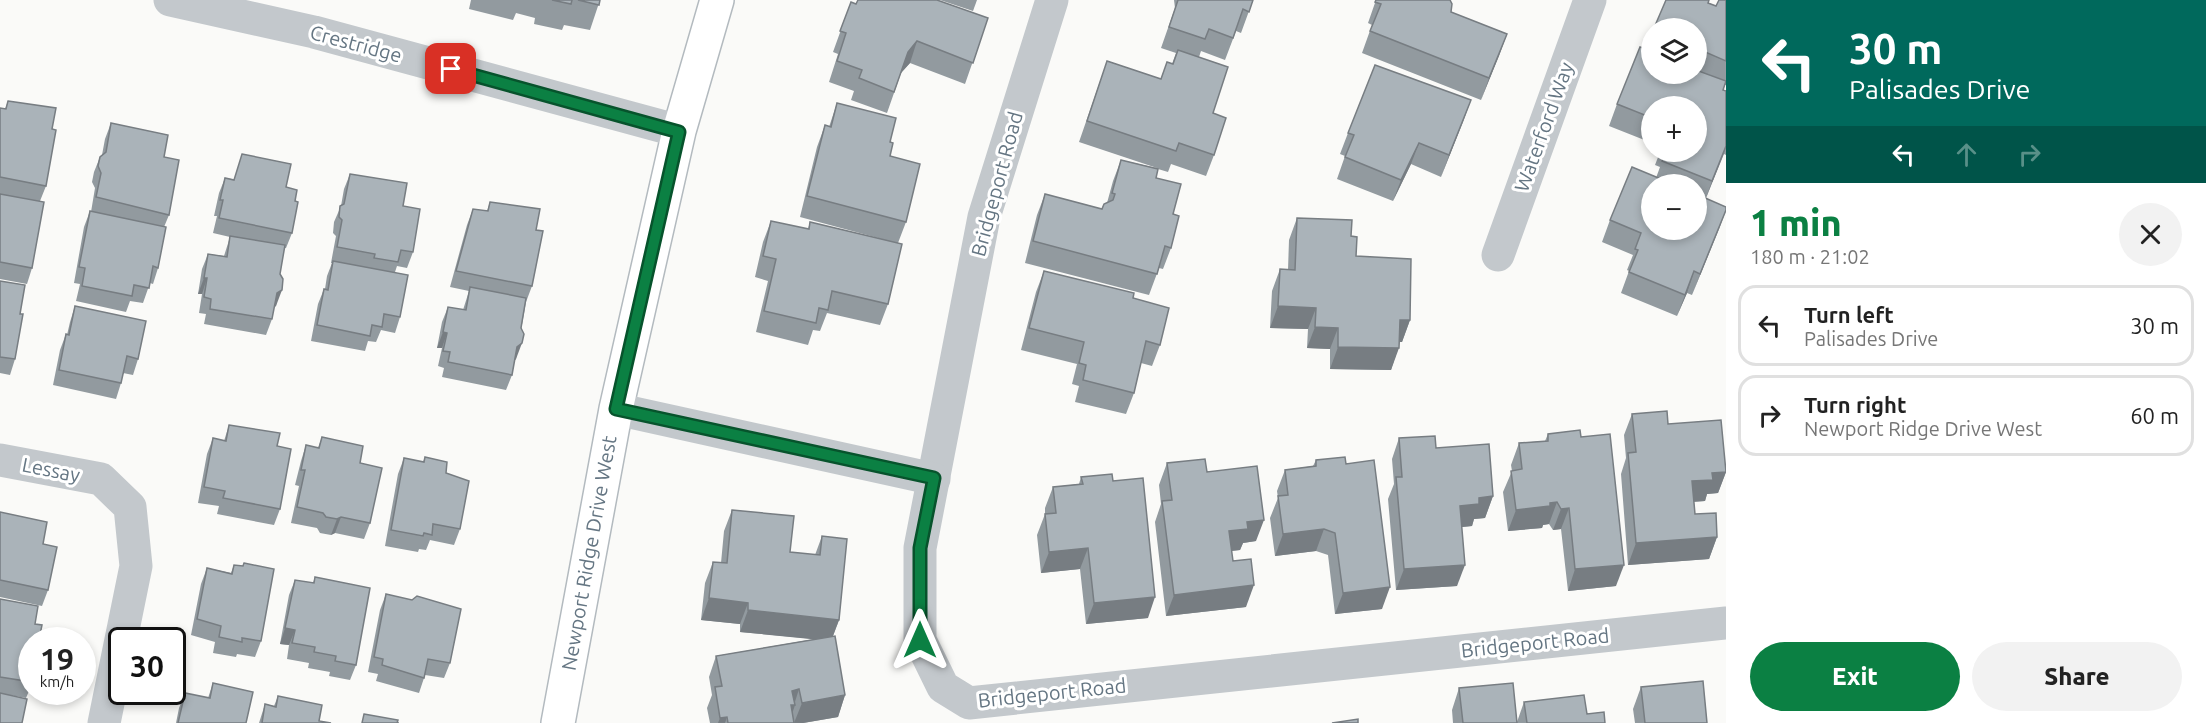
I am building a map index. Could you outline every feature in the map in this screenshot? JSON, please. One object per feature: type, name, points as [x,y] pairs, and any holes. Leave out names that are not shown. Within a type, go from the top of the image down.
[{"type":"street","name":"Crestridge","points":[[171,0],[314,32],[679,132]]},
{"type":"street","name":"Newport Ridge Drive West","points":[[558,723],[616,409],[679,132],[717,0]]},
{"type":"street","name":"Bridgeport Road","points":[[1052,0],[984,217],[920,548],[920,640],[943,687],[969,703],[1726,623]]},
{"type":"street","name":"Waterford Way","points":[[1498,255],[1590,0]]},
{"type":"street","points":[[616,409],[934,478]]},
{"type":"street","name":"Lessay","points":[[0,460],[101,479],[130,507],[136,566],[104,723]]},
{"type":"building","points":[[552,0],[572,0],[571,4]]},
{"type":"building","points":[[578,0],[600,0],[599,5]]},
{"type":"building","points":[[858,0],[937,0],[988,18],[973,63],[917,41],[908,52],[894,92],[859,78],[862,70],[837,61],[846,33],[840,31],[851,2],[856,4]]},
{"type":"building","points":[[1178,0],[1253,0],[1249,12],[1243,9],[1233,38],[1209,29],[1205,39],[1169,27]]},
{"type":"building","points":[[1376,0],[1450,0],[1451,12],[1507,34],[1489,78],[1370,31],[1381,4],[1375,2]]},
{"type":"building","points":[[1666,0],[1709,0],[1708,3],[1716,6],[1719,0],[1726,0],[1726,61],[1707,53],[1707,18],[1658,18]]},
{"type":"building","points":[[1640,47],[1641,84],[1707,84],[1707,74],[1726,81],[1723,90],[1726,91],[1726,146],[1712,181],[1707,179],[1707,174],[1694,174],[1664,162],[1707,162],[1707,96],[1641,96],[1641,114],[1617,104]]},
{"type":"building","points":[[1178,50],[1228,67],[1213,113],[1226,118],[1214,155],[1179,143],[1176,151],[1087,121],[1107,61],[1161,79],[1167,62],[1173,64]]},
{"type":"building","points":[[1375,65],[1471,100],[1449,155],[1419,143],[1401,180],[1345,157],[1354,135],[1348,133]]},
{"type":"building","points":[[8,101],[56,108],[52,129],[56,130],[46,186],[0,177],[0,108],[6,109]]},
{"type":"building","points":[[837,103],[896,118],[890,142],[893,143],[890,156],[920,164],[906,222],[807,196],[825,125],[831,127]]},
{"type":"building","points":[[111,123],[168,135],[164,157],[179,160],[169,215],[96,197],[101,173],[98,166],[100,157],[106,152]]},
{"type":"building","points":[[242,154],[291,164],[286,187],[297,190],[295,201],[298,202],[292,233],[219,218],[225,178],[234,180]]},
{"type":"building","points":[[1121,160],[1158,169],[1156,178],[1181,184],[1173,214],[1179,216],[1171,248],[1165,246],[1157,274],[1033,241],[1045,194],[1102,209],[1104,204],[1113,200],[1115,194],[1112,193]]},
{"type":"building","points":[[1632,167],[1649,174],[1641,174],[1641,233],[1610,220]]},
{"type":"building","points":[[350,174],[407,183],[403,206],[420,209],[413,252],[401,250],[398,262],[374,258],[375,254],[337,247],[342,220],[339,217],[340,206],[344,204]]},
{"type":"building","points":[[0,194],[44,202],[32,268],[0,262]]},
{"type":"building","points":[[1707,199],[1726,207],[1700,274],[1694,271],[1685,295],[1629,272],[1638,250],[1635,249],[1641,233],[1641,240],[1707,240]]},
{"type":"building","points":[[490,202],[540,209],[536,230],[543,231],[532,286],[456,271],[473,209],[488,211]]},
{"type":"building","points":[[90,211],[166,227],[158,268],[153,266],[149,288],[134,285],[132,296],[82,286],[85,268],[79,267]]},
{"type":"building","points":[[1297,218],[1352,220],[1351,236],[1357,237],[1356,256],[1411,259],[1410,320],[1400,320],[1399,348],[1338,347],[1338,328],[1315,327],[1316,308],[1278,306],[1280,269],[1295,270]]},
{"type":"building","points":[[771,221],[809,229],[810,222],[902,244],[888,304],[832,291],[828,310],[819,308],[816,323],[764,311],[776,259],[763,256]]},
{"type":"building","points":[[230,236],[285,245],[280,274],[283,279],[282,290],[277,293],[272,319],[210,309],[211,299],[204,297],[208,254],[227,257]]},
{"type":"building","points":[[333,261],[408,275],[400,317],[384,314],[382,327],[372,325],[370,336],[317,325],[324,289],[328,290]]},
{"type":"building","points":[[1044,271],[1134,293],[1133,298],[1169,308],[1160,345],[1146,341],[1134,393],[1083,380],[1086,365],[1079,363],[1084,342],[1029,328]]},
{"type":"building","points":[[0,281],[25,285],[20,314],[23,314],[15,359],[0,357]]},
{"type":"building","points":[[470,287],[526,298],[521,328],[524,334],[522,343],[517,347],[512,375],[448,362],[450,352],[443,351],[447,333],[443,332],[448,307],[466,310]]},
{"type":"building","points":[[75,306],[146,321],[138,359],[127,356],[121,383],[59,370],[66,334],[69,335]]},
{"type":"building","points":[[1667,411],[1668,424],[1721,420],[1726,472],[1712,473],[1713,480],[1692,481],[1695,514],[1716,513],[1717,537],[1636,543],[1628,453],[1636,452],[1632,414]]},
{"type":"building","points":[[229,425],[280,433],[277,446],[291,449],[280,509],[223,498],[225,491],[204,487],[213,438],[226,441]]},
{"type":"building","points":[[1580,430],[1581,437],[1610,434],[1624,565],[1575,569],[1569,508],[1561,509],[1557,502],[1550,503],[1550,506],[1516,510],[1511,471],[1522,469],[1519,443],[1548,441],[1548,434]]},
{"type":"building","points":[[1435,436],[1436,448],[1489,444],[1493,496],[1479,498],[1479,504],[1460,506],[1465,565],[1404,569],[1396,477],[1402,477],[1399,438]]},
{"type":"building","points":[[322,437],[363,446],[360,463],[382,468],[370,523],[341,517],[337,519],[326,517],[323,513],[297,507],[305,470],[301,470],[306,445],[319,448]]},
{"type":"building","points":[[425,457],[447,462],[446,473],[469,481],[460,529],[433,524],[432,535],[424,533],[423,536],[391,530],[404,458],[424,462]]},
{"type":"building","points":[[1345,457],[1346,464],[1374,460],[1390,587],[1343,593],[1335,533],[1324,529],[1283,534],[1278,496],[1288,495],[1285,470],[1316,466],[1316,460]]},
{"type":"building","points":[[1205,459],[1207,472],[1257,466],[1264,520],[1247,522],[1248,529],[1229,531],[1233,561],[1251,559],[1254,585],[1174,595],[1162,501],[1172,500],[1167,463]]},
{"type":"building","points":[[1112,474],[1113,481],[1143,478],[1155,597],[1094,603],[1088,548],[1049,552],[1045,514],[1056,513],[1053,487],[1083,484],[1081,477]]},
{"type":"building","points":[[732,510],[794,516],[790,552],[820,555],[822,536],[847,539],[839,620],[748,610],[748,603],[709,598],[713,562],[727,563]]},
{"type":"building","points":[[0,512],[47,522],[43,544],[57,547],[48,590],[0,580]]},
{"type":"building","points":[[244,563],[274,569],[261,641],[242,638],[242,642],[219,637],[221,626],[197,619],[207,568],[232,574],[234,565],[243,566]]},
{"type":"building","points":[[315,577],[370,588],[356,665],[335,661],[336,656],[314,652],[315,647],[292,643],[295,630],[285,628],[295,580],[314,583]]},
{"type":"building","points":[[386,594],[412,600],[417,596],[461,609],[450,663],[428,659],[424,678],[382,665],[383,659],[374,657]]},
{"type":"building","points":[[0,599],[38,606],[35,624],[42,625],[42,627],[18,627],[18,680],[0,677]]},
{"type":"building","points":[[835,636],[845,695],[802,703],[799,689],[792,691],[795,705],[791,705],[794,723],[728,723],[727,717],[720,718],[715,687],[722,686],[716,656]]},
{"type":"building","points":[[1703,681],[1707,723],[1645,723],[1641,687]]},
{"type":"building","points":[[213,683],[253,692],[246,723],[178,723],[182,705],[186,705],[186,693],[210,698]]},
{"type":"building","points":[[1513,683],[1517,723],[1463,723],[1459,688]]},
{"type":"building","points":[[0,693],[18,697],[18,705],[26,705],[22,723],[0,723]]},
{"type":"building","points":[[1584,695],[1587,714],[1604,712],[1605,723],[1527,723],[1524,702]]},
{"type":"building","points":[[278,696],[322,705],[319,721],[331,723],[262,723],[265,704],[276,707]]},
{"type":"building","points":[[364,714],[398,720],[397,723],[362,723]]},
{"type":"building","points":[[1358,719],[1358,723],[1332,723]]},
{"type":"route","points":[[451,69],[679,132],[616,409],[934,478],[920,548],[920,640]]}]
